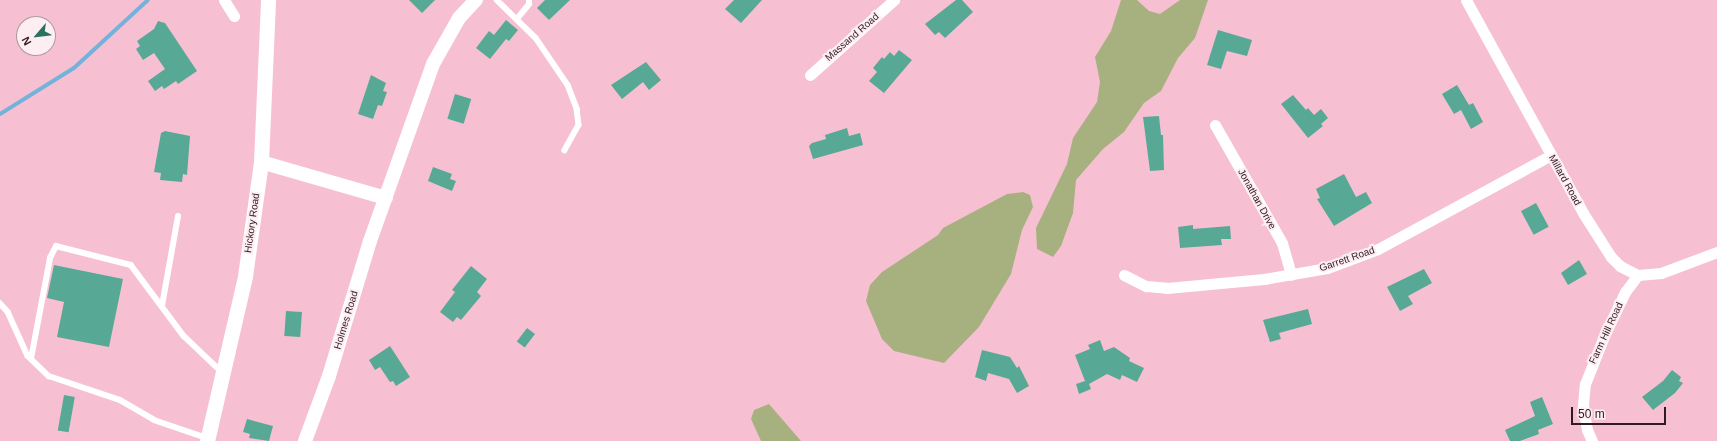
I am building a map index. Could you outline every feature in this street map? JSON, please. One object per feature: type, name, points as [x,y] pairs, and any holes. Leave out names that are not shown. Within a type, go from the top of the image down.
[{"type":"main road","name":"Hickory Road","points":[[207,440],[245,276],[261,162],[268,0]]},
{"type":"street","points":[[224,0],[234,16]]},
{"type":"street","name":"Holmes Road","points":[[305,441],[329,376],[386,198],[433,64],[459,18],[476,0]]},
{"type":"street","name":"Massand Road","points":[[810,75],[894,0]]},
{"type":"street","name":"Millard Road","points":[[1466,0],[1595,234],[1611,257],[1620,266],[1638,275]]},
{"type":"street","name":"Jonathan Drive","points":[[1215,125],[1282,243],[1291,274]]},
{"type":"street","name":"Garrett Road","points":[[1124,275],[1146,286],[1156,288],[1264,279],[1327,268],[1378,249],[1551,155]]},
{"type":"street","points":[[261,162],[386,198]]},
{"type":"street","points":[[1638,275],[1661,273],[1717,252]]},
{"type":"street","name":"Farm Hill Road","points":[[1592,441],[1587,430],[1583,404],[1585,384],[1604,336],[1625,292],[1638,275]]},
{"type":"lane","points":[[497,0],[536,38],[568,85],[577,109],[579,125],[565,150]]},
{"type":"lane","points":[[517,19],[529,4],[529,0]]},
{"type":"lane","points":[[162,306],[178,216]]},
{"type":"lane","points":[[31,359],[50,258],[56,246],[131,265],[184,336],[222,372]]},
{"type":"lane","points":[[0,303],[8,312],[22,346],[31,359],[49,376],[120,400],[154,420],[207,440]]},
{"type":"green space","points":[[1121,0],[1137,0],[1149,11],[1160,14],[1180,0],[1208,0],[1195,38],[1178,58],[1161,91],[1144,103],[1124,132],[1103,149],[1076,180],[1073,213],[1061,246],[1053,257],[1037,249],[1036,228],[1067,164],[1073,138],[1097,102],[1100,82],[1095,57],[1111,31]]},
{"type":"green space","points":[[1023,192],[1030,195],[1033,207],[1022,230],[1011,274],[979,327],[944,363],[894,351],[882,339],[866,301],[870,285],[882,272],[938,235],[943,228],[1007,194]]},
{"type":"green space","points":[[769,404],[801,441],[761,441],[751,419],[754,410]]},
{"type":"building","points":[[409,0],[435,0],[422,13]]},
{"type":"building","points":[[545,0],[570,0],[549,20],[537,8]]},
{"type":"building","points":[[734,0],[762,0],[741,23],[725,9]]},
{"type":"building","points":[[956,0],[962,0],[973,12],[945,38],[939,32],[935,35],[925,24]]},
{"type":"building","points":[[506,20],[518,30],[509,41],[506,39],[490,59],[476,48],[489,31],[494,35]]},
{"type":"building","points":[[158,21],[165,23],[197,71],[178,84],[176,81],[164,89],[162,86],[155,91],[148,81],[165,69],[154,53],[143,60],[136,49],[140,46],[137,41],[154,29]]},
{"type":"building","points":[[1218,30],[1252,40],[1247,56],[1227,51],[1221,69],[1207,65]]},
{"type":"building","points":[[899,50],[912,60],[884,93],[869,81],[877,72],[873,68],[882,57],[884,59],[890,52],[894,56]]},
{"type":"building","points":[[646,62],[661,80],[649,90],[643,82],[622,99],[611,85]]},
{"type":"building","points":[[371,75],[386,83],[383,91],[387,92],[382,106],[378,105],[373,119],[358,114]]},
{"type":"building","points":[[1457,85],[1469,105],[1473,103],[1483,122],[1471,129],[1461,110],[1454,114],[1442,94]]},
{"type":"building","points":[[455,94],[471,99],[464,124],[447,119]]},
{"type":"building","points":[[1293,95],[1306,110],[1308,108],[1314,115],[1321,109],[1328,118],[1321,124],[1323,126],[1308,138],[1281,104]]},
{"type":"building","points":[[1159,116],[1161,135],[1163,135],[1164,170],[1150,171],[1143,117]]},
{"type":"building","points":[[847,128],[849,136],[860,133],[863,145],[813,159],[809,146],[812,143],[826,139],[825,135]]},
{"type":"building","points":[[165,131],[190,136],[187,175],[183,174],[182,182],[160,180],[161,173],[154,172],[161,133]]},
{"type":"building","points":[[433,167],[452,174],[450,179],[456,181],[452,191],[428,181]]},
{"type":"building","points":[[1344,174],[1356,197],[1366,192],[1372,203],[1334,226],[1317,199],[1320,198],[1316,189]]},
{"type":"building","points":[[1536,203],[1549,227],[1534,235],[1521,211]]},
{"type":"building","points":[[1193,225],[1193,229],[1230,226],[1231,239],[1221,239],[1222,245],[1180,248],[1178,227]]},
{"type":"building","points":[[1579,260],[1587,274],[1568,285],[1561,273]]},
{"type":"building","points":[[54,265],[123,279],[109,347],[57,337],[64,302],[47,298]]},
{"type":"building","points":[[471,266],[487,279],[477,292],[481,296],[461,320],[457,317],[453,322],[440,312],[455,292],[452,290]]},
{"type":"building","points":[[1424,269],[1432,283],[1408,296],[1413,304],[1400,311],[1387,287]]},
{"type":"building","points":[[1308,309],[1312,324],[1279,333],[1281,339],[1270,342],[1263,320]]},
{"type":"building","points":[[286,311],[302,312],[300,337],[284,336]]},
{"type":"building","points":[[527,328],[535,334],[525,348],[517,342]]},
{"type":"building","points":[[1100,340],[1104,351],[1114,347],[1130,358],[1129,361],[1144,368],[1137,382],[1122,375],[1120,380],[1107,374],[1089,384],[1091,389],[1079,394],[1076,384],[1085,381],[1075,355],[1090,349],[1088,345]]},
{"type":"building","points":[[390,346],[410,377],[396,386],[393,381],[390,382],[380,367],[375,370],[369,360]]},
{"type":"building","points":[[982,350],[1010,357],[1017,368],[1019,366],[1029,386],[1017,393],[1009,379],[988,373],[986,381],[975,377]]},
{"type":"building","points":[[1672,370],[1681,377],[1679,381],[1683,383],[1675,393],[1653,410],[1642,397],[1663,381]]},
{"type":"building","points":[[64,395],[75,397],[69,432],[58,430]]},
{"type":"building","points":[[1542,397],[1553,424],[1538,430],[1539,434],[1520,441],[1510,441],[1505,430],[1535,416],[1530,402]]},
{"type":"building","points":[[247,419],[273,426],[269,441],[249,438],[250,434],[243,432]]},
{"type":"waterway","points":[[0,114],[74,68],[148,0]]}]
